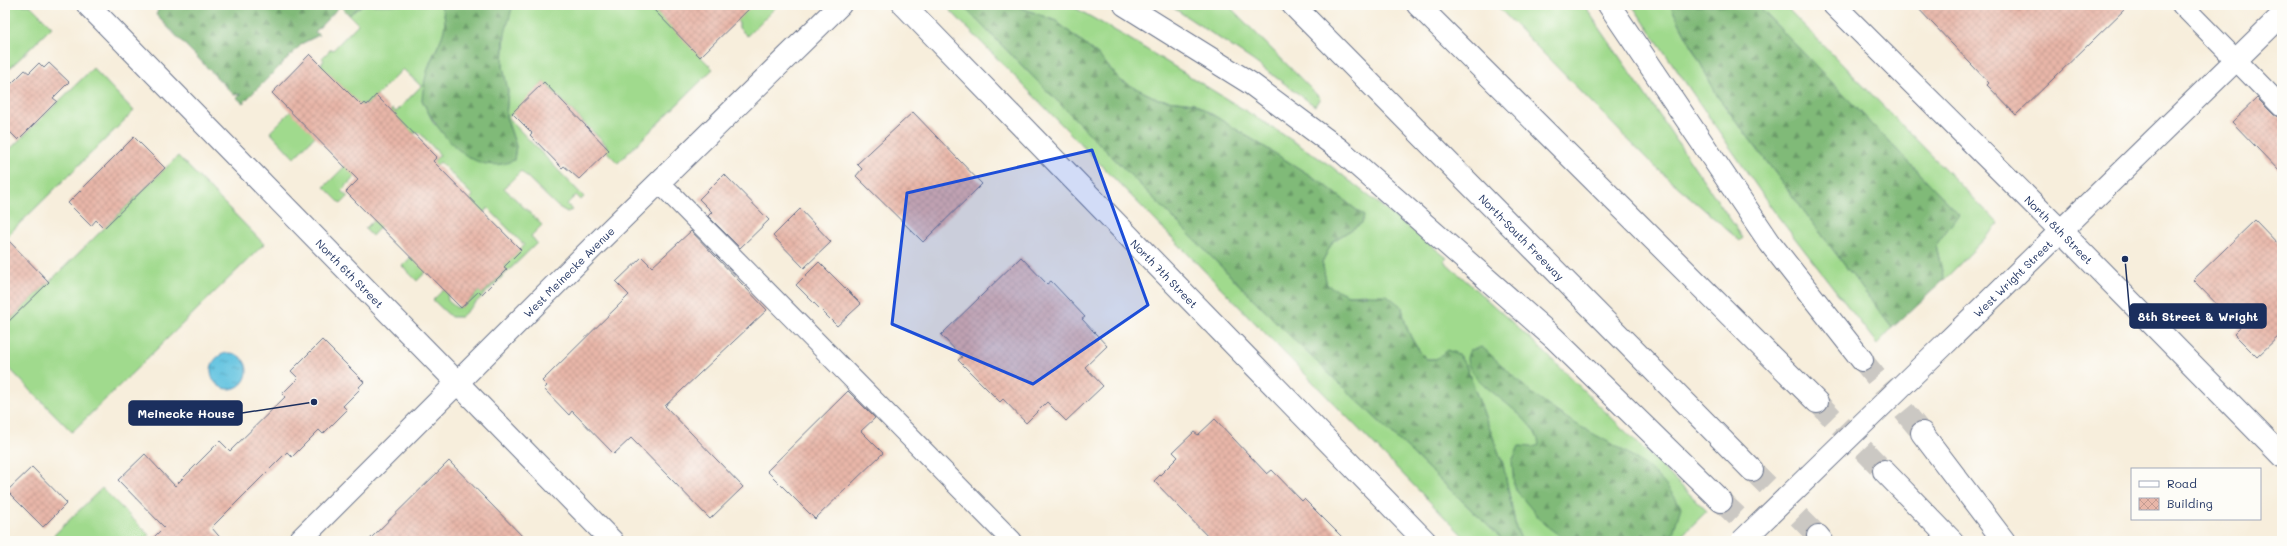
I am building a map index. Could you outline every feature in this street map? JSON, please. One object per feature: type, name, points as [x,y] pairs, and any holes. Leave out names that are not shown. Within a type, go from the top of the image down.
[{"type":"main road","name":"North 6th Street","points":[[88,5],[612,541]]},
{"type":"main road","name":"West Meinecke Avenue","points":[[299,541],[659,182],[840,5]]},
{"type":"main road","name":"North 7th Street","points":[[904,5],[1425,541]]},
{"type":"main road","points":[[1125,5],[1250,83],[1339,149],[1554,338],[1721,500]]},
{"type":"main road","name":"North-South Freeway","points":[[1293,5],[1752,470]]},
{"type":"main road","points":[[1418,5],[1817,402]]},
{"type":"main road","points":[[1609,5],[1770,243],[1862,360]]},
{"type":"main road","name":"North 8th Street","points":[[1834,5],[2062,232],[2282,456]]},
{"type":"main road","name":"West Wright Street","points":[[1742,541],[2062,232],[2282,15]]},
{"type":"main road","points":[[1922,433],[2004,541]]},
{"type":"main road","points":[[1884,471],[1952,541]]},
{"type":"lane","points":[[2182,5],[2282,107]]},
{"type":"lane","points":[[659,182],[1012,541]]},
{"type":"highlighted area","points":[[1092,150],[1148,305],[1033,384],[892,324],[907,193]]},
{"type":"green space","points":[[5,5],[30,5],[52,27],[5,73]]},
{"type":"green space","points":[[160,5],[362,5],[349,15],[340,6],[315,32],[319,35],[303,43],[243,103],[237,98],[241,94],[234,95],[156,15]]},
{"type":"green space","points":[[362,5],[440,5],[444,12],[445,26],[441,40],[429,65],[422,100],[434,124],[514,160],[516,146],[506,117],[508,91],[503,66],[505,34],[487,5],[649,5],[713,69],[618,163],[607,152],[606,145],[544,82],[508,118],[584,197],[581,200],[576,195],[567,204],[572,210],[567,212],[557,206],[521,171],[504,188],[542,225],[531,236],[537,243],[461,317],[451,317],[433,300],[443,290],[447,294],[448,301],[457,308],[471,299],[479,291],[482,294],[507,270],[504,267],[524,245],[488,208],[417,281],[402,266],[473,196],[440,162],[386,215],[381,226],[372,236],[365,229],[440,155],[420,133],[410,134],[399,138],[388,145],[341,191],[348,197],[341,204],[324,187],[384,127],[392,109],[396,112],[421,86],[403,69],[367,105],[365,103],[319,132],[294,158],[270,132],[294,108],[324,60],[322,58],[331,49],[333,50],[358,24],[349,15]]},
{"type":"green space","points":[[440,5],[513,5],[504,37],[503,66],[508,91],[506,117],[516,146],[514,160],[499,164],[484,164],[458,150],[437,126],[422,100],[428,70],[441,40],[445,26],[445,20]]},
{"type":"green space","points":[[720,5],[749,5],[751,7],[754,5],[778,5],[747,36],[739,28],[739,23]]},
{"type":"green space","points":[[945,5],[962,5],[1293,339],[1504,541],[1468,541]]},
{"type":"green space","points":[[962,5],[1014,5],[1056,21],[1100,57],[1121,81],[1158,99],[1194,103],[1324,184],[1364,216],[1362,223],[1333,241],[1322,262],[1327,285],[1348,295],[1387,295],[1402,307],[1405,322],[1410,335],[1426,359],[1436,359],[1447,350],[1458,354],[1466,366],[1503,464],[1516,528],[1522,541],[1504,541],[1293,339]]},
{"type":"green space","points":[[1014,5],[1070,5],[1128,38],[1267,124],[1331,166],[1447,258],[1444,261],[1534,342],[1707,511],[1676,541],[1522,541],[1516,528],[1503,464],[1466,366],[1458,354],[1436,359],[1426,359],[1410,335],[1405,322],[1402,307],[1365,294],[1348,295],[1327,286],[1322,262],[1333,241],[1362,223],[1364,216],[1324,184],[1194,103],[1158,99],[1121,81],[1100,57],[1056,21]]},
{"type":"green space","points":[[1169,5],[1228,5],[1320,98],[1315,106],[1252,60]]},
{"type":"green space","points":[[1496,5],[1584,5],[1743,238],[1740,241],[1652,164]]},
{"type":"green space","points":[[1632,5],[1670,5],[1718,97],[1892,328],[1877,344],[1773,210]]},
{"type":"green space","points":[[1670,5],[1757,5],[1959,214],[1936,245],[1944,280],[1892,328],[1718,97]]},
{"type":"green space","points":[[1757,5],[1784,5],[1999,224],[1944,280],[1936,245],[1958,213]]},
{"type":"green space","points":[[93,68],[134,111],[5,238],[5,154]]},
{"type":"green space","points":[[178,156],[264,244],[72,432],[5,364],[5,325]]},
{"type":"green space","points":[[1482,347],[1543,402],[1571,421],[1623,450],[1655,474],[1669,489],[1681,507],[1673,533],[1659,541],[1571,541],[1563,538],[1544,524],[1514,488],[1512,461],[1519,446],[1533,447],[1539,445],[1535,433],[1527,422],[1478,379],[1470,369],[1467,359],[1470,350]]},
{"type":"green space","points":[[102,488],[149,535],[144,541],[48,541]]},
{"type":"water","points":[[233,353],[242,358],[246,364],[246,378],[242,384],[233,389],[225,389],[216,384],[212,378],[211,367],[216,358],[222,354]]},
{"type":"building","points":[[649,5],[753,5],[700,57]]},
{"type":"building","points":[[1915,5],[2129,5],[2016,115],[1987,85],[1989,83]]},
{"type":"building","points":[[310,54],[362,106],[365,103],[367,105],[376,95],[437,157],[433,161],[521,250],[504,267],[507,269],[482,294],[479,291],[461,308],[346,192],[358,180],[272,93]]},
{"type":"building","points":[[39,63],[44,68],[49,63],[69,82],[53,98],[57,101],[18,140],[5,127],[5,90],[25,70],[29,73]]},
{"type":"building","points":[[544,82],[609,150],[579,179],[564,166],[562,168],[530,135],[532,133],[512,113]]},
{"type":"building","points":[[2257,98],[2274,115],[2282,118],[2282,174],[2232,122]]},
{"type":"building","points":[[913,112],[982,184],[923,242],[856,176],[862,169],[857,164]]},
{"type":"building","points":[[134,137],[165,168],[104,228],[96,220],[91,226],[68,203]]},
{"type":"building","points":[[724,174],[769,220],[740,248],[708,216],[712,212],[699,199]]},
{"type":"building","points":[[800,209],[831,242],[804,268],[773,236]]},
{"type":"building","points":[[2255,220],[2282,248],[2282,333],[2257,357],[2234,334],[2240,328],[2193,280]]},
{"type":"building","points":[[691,231],[767,310],[665,406],[743,487],[710,519],[631,438],[614,454],[572,411],[569,415],[544,389],[547,386],[542,381],[629,295],[616,282],[642,257],[652,267]]},
{"type":"building","points":[[5,237],[49,282],[5,325]]},
{"type":"building","points":[[1021,257],[1047,284],[1051,281],[1085,317],[1082,319],[1107,346],[1085,367],[1103,386],[1066,421],[1047,402],[1026,423],[1003,399],[1000,402],[958,360],[962,357],[941,335]]},
{"type":"building","points":[[819,262],[861,304],[837,326],[796,285]]},
{"type":"building","points":[[322,340],[364,382],[359,387],[360,389],[343,406],[347,410],[323,434],[319,430],[292,457],[287,452],[213,526],[212,528],[223,541],[150,541],[164,527],[118,480],[145,454],[175,486],[220,441],[230,451],[285,397],[282,394],[298,378],[291,371]]},
{"type":"building","points":[[848,391],[875,418],[861,431],[883,453],[815,519],[767,471]]},
{"type":"building","points":[[1215,419],[1267,474],[1272,470],[1302,501],[1304,499],[1346,541],[1212,541],[1154,481],[1178,457],[1173,452],[1194,432],[1198,435]]},
{"type":"building","points":[[449,461],[527,541],[368,541]]},
{"type":"building","points":[[32,467],[67,503],[43,527],[7,491]]},
{"type":"tunnel","points":[[1862,360],[1922,433]]},
{"type":"tunnel","points":[[1817,402],[1884,471]]},
{"type":"tunnel","points":[[1752,470],[1818,536]]},
{"type":"tunnel","points":[[1721,501],[1763,541]]},
{"type":"place","name":"8th Street & Wright","points":[[2125,259]]},
{"type":"place","name":"Meinecke House","points":[[314,402]]}]
